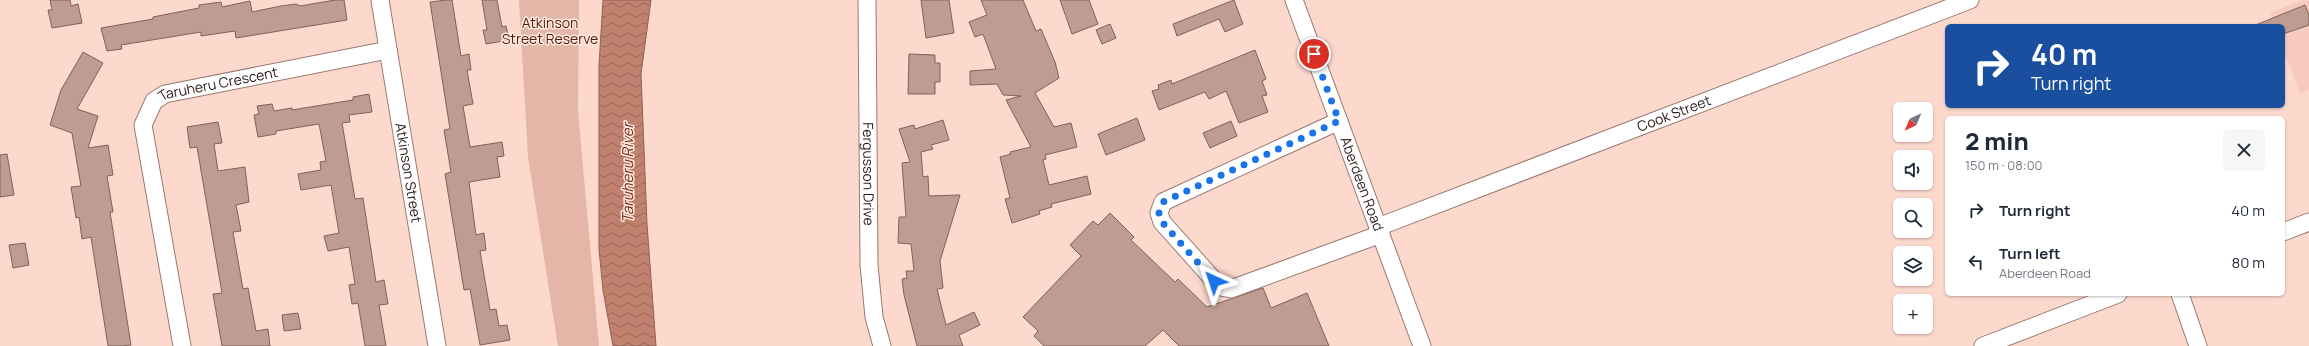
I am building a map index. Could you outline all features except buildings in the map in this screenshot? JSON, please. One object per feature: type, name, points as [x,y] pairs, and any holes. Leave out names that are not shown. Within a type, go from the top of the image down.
[{"type":"street","name":"Atkinson Street","points":[[380,0],[437,346]]},
{"type":"street","name":"Fergusson Drive","points":[[867,0],[869,265],[874,317],[882,346]]},
{"type":"street","name":"Aberdeen Road","points":[[1294,0],[1422,346]]},
{"type":"street","name":"Cook Street","points":[[1339,121],[1163,202],[1159,213],[1162,222],[1220,287],[1231,289],[1970,0]]},
{"type":"street","name":"Taruheru Crescent","points":[[182,346],[142,125],[154,101],[165,94],[388,50]]},
{"type":"street","points":[[2285,231],[2309,222]]},
{"type":"street","points":[[1983,346],[2113,296]]},
{"type":"street","points":[[2181,296],[2198,346]]},
{"type":"shaded area","points":[[2303,0],[2309,0],[2309,90],[2300,94],[2285,53],[2285,24],[2274,24],[2270,13]]},
{"type":"green space","name":"Atkinson Street Reserve","points":[[519,0],[579,0],[578,111],[599,346],[558,346],[528,157]]},
{"type":"water","name":"Taruheru River","points":[[603,0],[651,0],[641,74],[647,224],[656,346],[613,346],[603,290],[599,249],[599,65]]},
{"type":"route","points":[[1214,281],[1162,222],[1159,213],[1163,202],[1339,121],[1314,54]]}]
